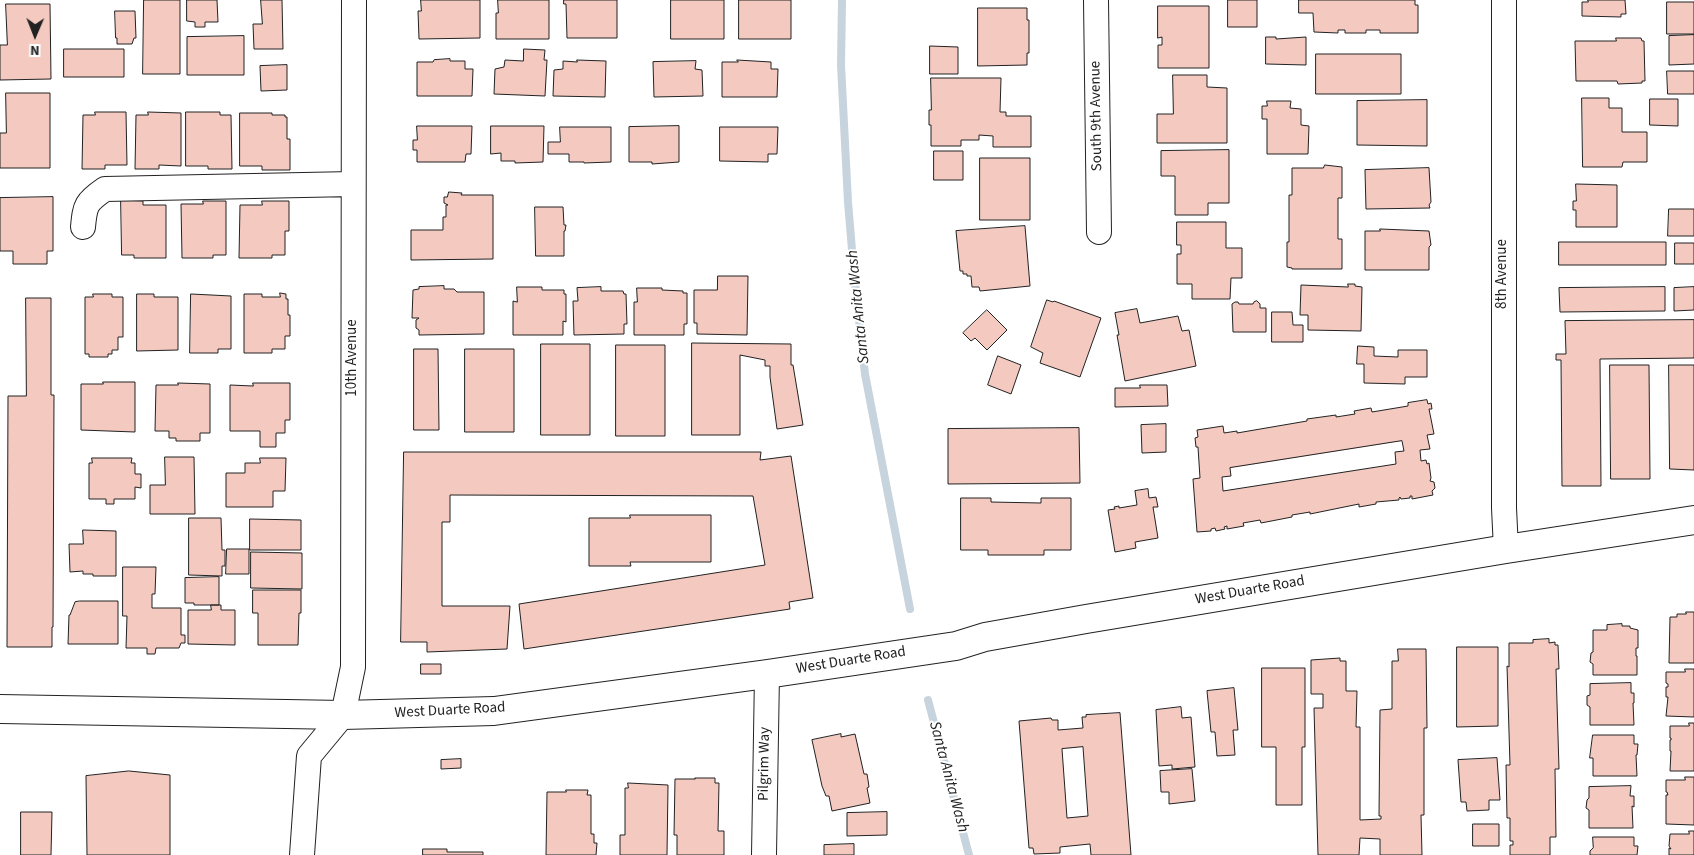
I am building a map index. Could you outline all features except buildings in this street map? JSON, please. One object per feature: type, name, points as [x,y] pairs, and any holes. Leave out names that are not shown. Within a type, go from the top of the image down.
[{"type":"main road","name":"West Duarte Road","points":[[0,709],[343,715],[494,711],[956,646],[985,637],[1086,619],[1506,549],[1694,520]]},
{"type":"street","name":"10th Avenue","points":[[343,715],[353,667],[354,0]]},
{"type":"street","name":"South 9th Avenue","points":[[1096,0],[1099,232]]},
{"type":"street","name":"8th Avenue","points":[[1504,0],[1504,508],[1506,549]]},
{"type":"street","points":[[83,227],[84,210],[88,200],[105,189],[353,184]]},
{"type":"street","name":"Pilgrim Way","points":[[764,855],[767,674]]},
{"type":"street","points":[[302,855],[309,756],[343,715]]},
{"type":"waterway","name":"Santa Anita Wash","points":[[842,0],[841,65],[848,202],[865,374],[910,609]]},
{"type":"waterway","name":"Santa Anita Wash","points":[[928,700],[969,855]]}]
